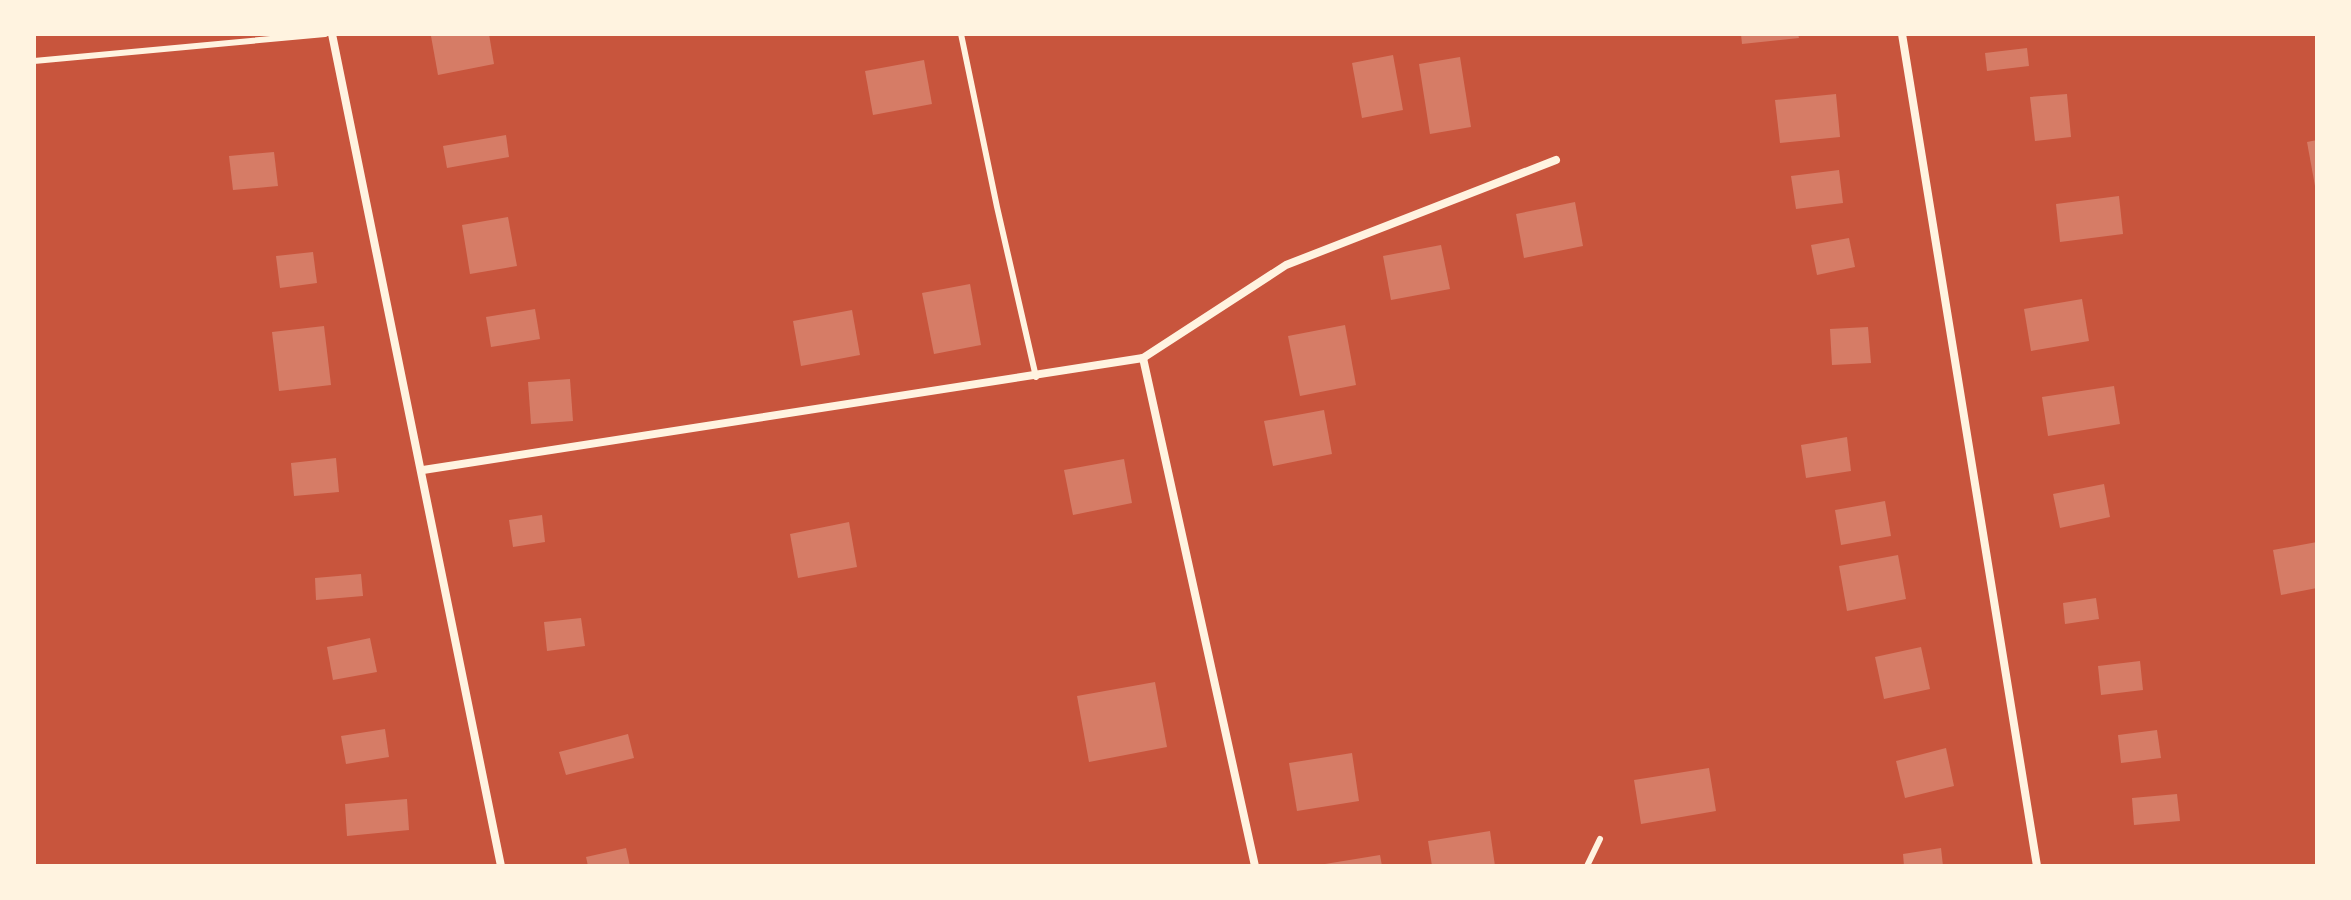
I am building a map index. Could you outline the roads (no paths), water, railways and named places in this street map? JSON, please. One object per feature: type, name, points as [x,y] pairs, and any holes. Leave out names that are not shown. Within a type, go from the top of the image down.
[{"type":"street","points":[[332,34],[501,866]]},
{"type":"street","points":[[1902,34],[2037,866]]},
{"type":"street","points":[[423,470],[1143,358],[1286,265],[1556,160]]},
{"type":"street","points":[[1143,358],[1255,866]]},
{"type":"lane","points":[[34,61],[325,34]]},
{"type":"lane","points":[[961,34],[1036,377]]},
{"type":"lane","points":[[1587,866],[1600,839]]}]
